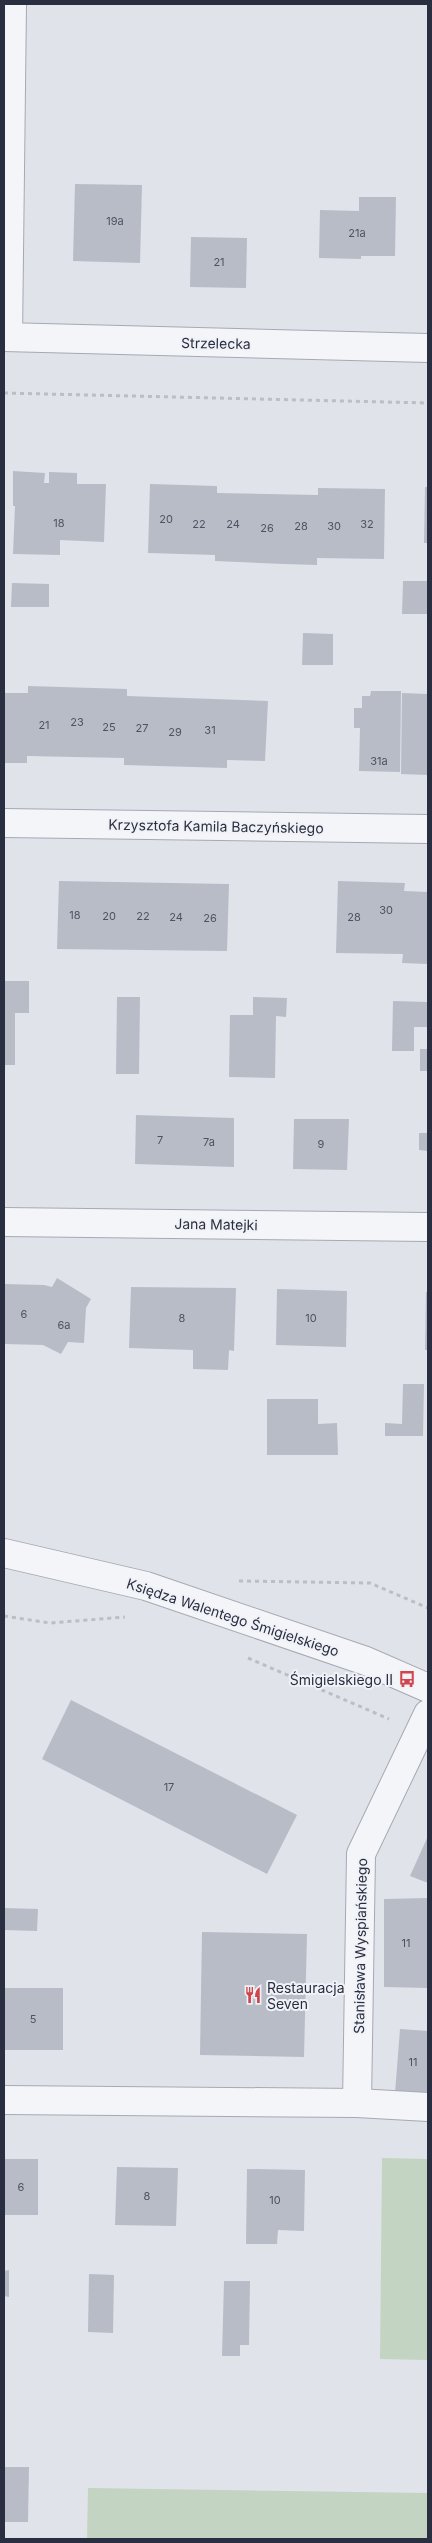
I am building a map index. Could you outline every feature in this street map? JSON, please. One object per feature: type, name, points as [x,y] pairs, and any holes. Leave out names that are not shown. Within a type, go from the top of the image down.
[{"type":"street","points":[[6,337],[12,4]]},
{"type":"street","name":"Strzelecka","points":[[6,337],[428,348]]},
{"type":"street","name":"Krzysztofa Kamila Baczyńskiego","points":[[4,823],[428,829]]},
{"type":"street","name":"Jana Matejki","points":[[4,1222],[428,1227]]},
{"type":"street","name":"Księdza Walentego Śmigielskiego","points":[[4,1553],[146,1586],[366,1661],[428,1688]]},
{"type":"street","name":"Stanisława Wyspiańskiego","points":[[357,2104],[361,1854],[424,1723]]},
{"type":"street","points":[[4,2100],[357,2104],[428,2107]]},
{"type":"path","points":[[4,393],[428,403]]},
{"type":"path","points":[[238,1581],[370,1583],[428,1608]]},
{"type":"path","points":[[4,1616],[50,1623],[128,1617]]},
{"type":"path","points":[[247,1658],[424,1723]]},
{"type":"green space","points":[[382,2158],[428,2159],[428,2360],[380,2359]]},
{"type":"green space","points":[[88,2488],[428,2493],[428,2539],[87,2539]]},
{"type":"building","points":[[75,184],[142,185],[140,263],[73,261]]},
{"type":"building","points":[[359,197],[396,197],[395,256],[361,256],[361,259],[319,258],[320,210],[359,211]]},
{"type":"building","points":[[191,237],[247,238],[246,288],[190,287]]},
{"type":"building","points":[[13,471],[45,473],[44,483],[49,483],[49,472],[77,473],[77,484],[106,484],[104,542],[60,540],[60,555],[13,554],[15,506],[13,506]]},
{"type":"building","points":[[150,484],[217,486],[217,493],[318,495],[318,488],[385,489],[384,559],[317,558],[317,565],[215,561],[215,555],[148,553]]},
{"type":"building","points":[[425,487],[428,487],[428,543],[424,543]]},
{"type":"building","points":[[403,581],[428,581],[428,614],[402,614]]},
{"type":"building","points":[[12,583],[49,584],[49,607],[11,607]]},
{"type":"building","points":[[303,633],[333,634],[333,665],[302,665]]},
{"type":"building","points":[[28,686],[127,689],[127,696],[268,701],[265,761],[227,760],[227,768],[124,765],[124,758],[27,756],[27,763],[4,763],[4,693],[28,693]]},
{"type":"building","points":[[371,691],[401,691],[400,772],[359,771],[360,728],[354,728],[354,708],[362,708],[362,696],[370,696]]},
{"type":"building","points":[[402,693],[428,694],[428,775],[401,774]]},
{"type":"building","points":[[59,881],[229,884],[227,951],[57,949]]},
{"type":"building","points":[[338,881],[405,883],[404,891],[428,892],[428,964],[402,963],[403,954],[336,953]]},
{"type":"building","points":[[4,981],[29,981],[29,1013],[15,1013],[15,1065],[4,1065]]},
{"type":"building","points":[[117,997],[140,997],[139,1074],[116,1074]]},
{"type":"building","points":[[253,997],[287,998],[286,1017],[276,1016],[275,1078],[229,1077],[230,1015],[253,1015]]},
{"type":"building","points":[[393,1001],[428,1002],[428,1027],[414,1027],[414,1051],[392,1051]]},
{"type":"building","points":[[420,1049],[428,1049],[428,1071],[420,1071]]},
{"type":"building","points":[[136,1115],[234,1118],[234,1167],[135,1164]]},
{"type":"building","points":[[294,1119],[349,1119],[347,1170],[293,1169]]},
{"type":"building","points":[[419,1133],[428,1133],[428,1151],[419,1150]]},
{"type":"building","points":[[57,1278],[91,1299],[86,1308],[84,1343],[68,1342],[61,1354],[43,1345],[4,1344],[4,1284],[52,1287]]},
{"type":"building","points":[[131,1287],[236,1288],[234,1351],[229,1350],[228,1370],[193,1369],[193,1350],[129,1348]]},
{"type":"building","points":[[277,1289],[347,1291],[346,1347],[276,1345]]},
{"type":"building","points":[[426,1292],[428,1292],[428,1350],[425,1350]]},
{"type":"building","points":[[403,1384],[424,1384],[423,1436],[385,1436],[385,1423],[402,1424]]},
{"type":"building","points":[[267,1399],[318,1399],[318,1424],[337,1423],[338,1455],[267,1455]]},
{"type":"building","points":[[71,1700],[297,1815],[267,1874],[42,1759]]},
{"type":"building","points":[[428,1836],[428,1883],[410,1876]]},
{"type":"building","points":[[428,1898],[428,1988],[384,1987],[384,1899]]},
{"type":"building","points":[[4,1908],[38,1909],[37,1931],[4,1930]]},
{"type":"building","name":"Restauracja Seven","points":[[202,1932],[307,1934],[304,2057],[200,2055]]},
{"type":"building","points":[[4,1988],[63,1988],[63,2050],[4,2050]]},
{"type":"building","points":[[400,2029],[428,2031],[428,2094],[395,2093]]},
{"type":"building","points":[[4,2159],[38,2159],[38,2215],[4,2215]]},
{"type":"building","points":[[117,2167],[178,2168],[176,2226],[115,2225]]},
{"type":"building","points":[[247,2169],[305,2170],[304,2231],[278,2230],[277,2244],[246,2244]]},
{"type":"building","points":[[9,2270],[9,2297],[4,2296],[4,2271]]},
{"type":"building","points":[[89,2274],[114,2275],[113,2333],[88,2332]]},
{"type":"building","points":[[224,2281],[250,2281],[249,2345],[240,2345],[240,2356],[222,2356]]},
{"type":"building","points":[[4,2467],[29,2467],[28,2522],[4,2522]]},
{"type":"place","name":"Śmigielskiego II","points":[[407,1679]]},
{"type":"place","name":"Restauracja Seven","points":[[253,1995]]}]
